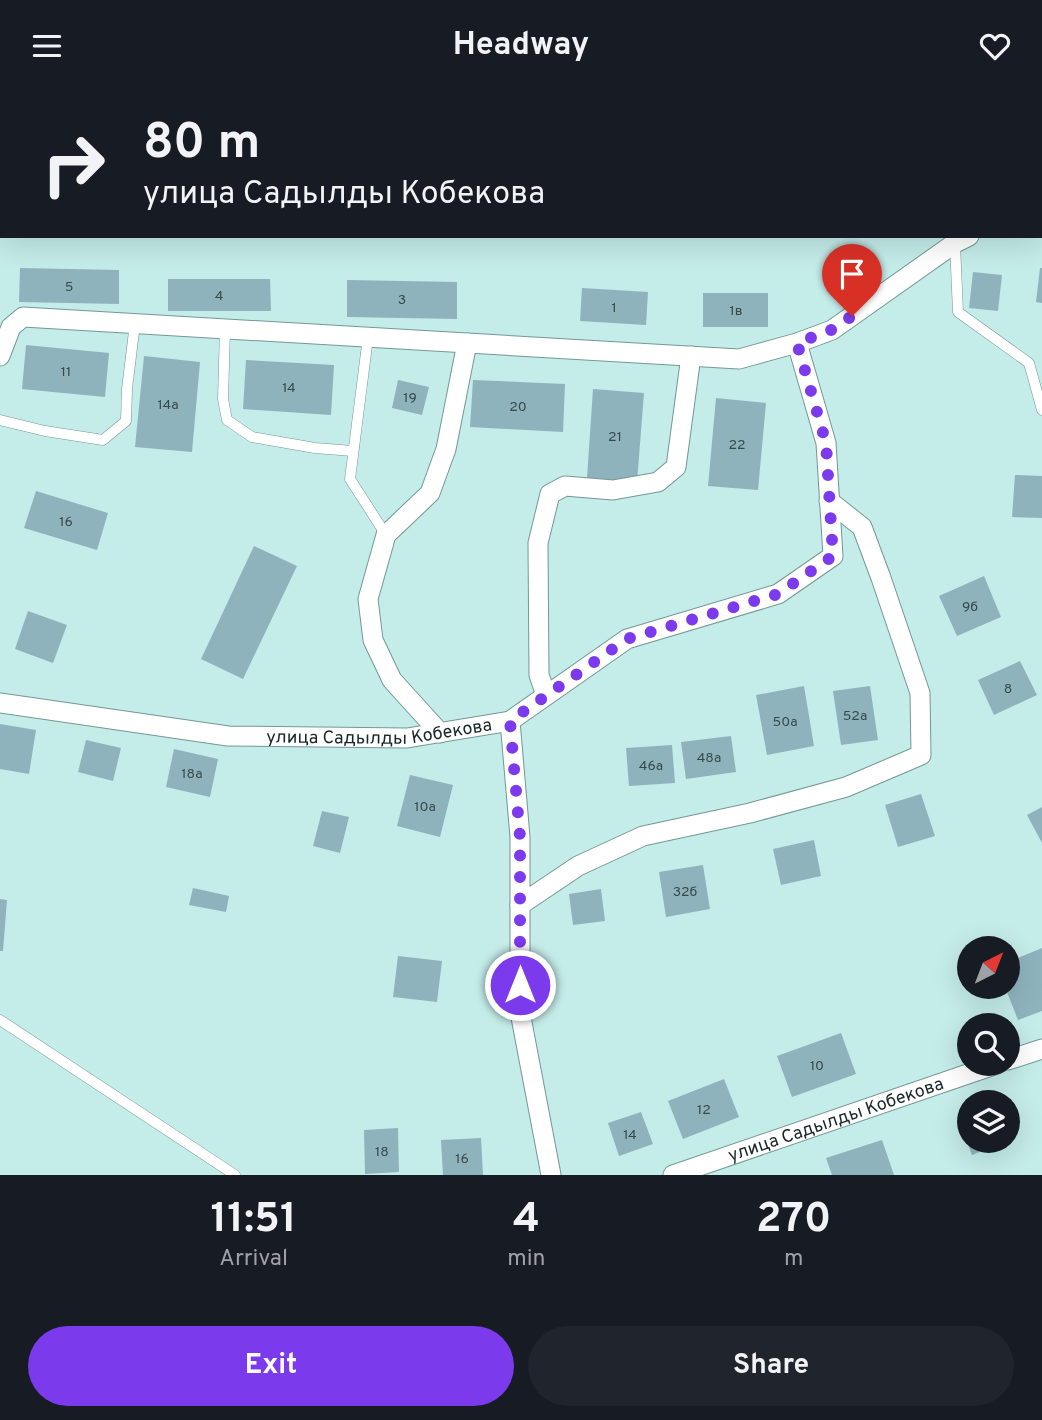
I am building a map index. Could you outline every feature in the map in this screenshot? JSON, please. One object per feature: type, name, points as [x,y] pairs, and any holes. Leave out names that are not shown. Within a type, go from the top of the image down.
[{"type":"street","points":[[0,356],[11,327],[23,317],[739,359],[797,343],[831,330],[962,240]]},
{"type":"street","points":[[440,733],[392,680],[373,640],[368,599],[386,535],[430,493],[446,449],[467,343]]},
{"type":"street","name":"улица Садылды Кобекова","points":[[0,703],[228,736],[407,738],[510,721],[627,639],[778,594],[833,556],[826,443],[797,343]]},
{"type":"street","points":[[547,695],[539,675],[538,543],[550,495],[565,486],[613,490],[658,482],[676,467],[691,356]]},
{"type":"street","points":[[520,905],[578,866],[643,836],[750,813],[846,787],[921,755],[919,693],[881,577],[862,527],[830,501]]},
{"type":"street","points":[[510,721],[520,837],[520,1012],[551,1175]]},
{"type":"street","points":[[1020,1056],[1042,1049]]},
{"type":"street","name":"улица Садылды Кобекова","points":[[673,1175],[963,1076]]},
{"type":"lane","points":[[962,240],[958,312],[1029,363],[1042,410]]},
{"type":"lane","points":[[0,420],[45,431],[103,440],[126,421],[135,323]]},
{"type":"lane","points":[[225,329],[223,399],[228,420],[252,437],[353,451]]},
{"type":"lane","points":[[368,337],[350,479],[386,535]]},
{"type":"lane","points":[[0,1020],[236,1175]]},
{"type":"building","points":[[20,268],[119,270],[119,304],[19,302]]},
{"type":"building","points":[[1042,268],[1042,303],[1036,302]]},
{"type":"building","points":[[973,272],[1002,275],[998,311],[969,308]]},
{"type":"building","points":[[168,279],[270,279],[271,311],[168,311]]},
{"type":"building","points":[[347,280],[457,282],[457,319],[347,317]]},
{"type":"building","points":[[582,288],[648,292],[646,325],[580,321]]},
{"type":"building","points":[[703,293],[768,293],[768,327],[703,327]]},
{"type":"building","points":[[26,345],[109,353],[105,397],[22,389]]},
{"type":"building","points":[[144,356],[200,362],[192,452],[135,447]]},
{"type":"building","points":[[246,360],[334,365],[331,415],[243,409]]},
{"type":"building","points":[[398,380],[429,387],[422,415],[392,408]]},
{"type":"building","points":[[473,380],[565,384],[563,432],[470,427]]},
{"type":"building","points":[[593,389],[644,393],[637,482],[587,478]]},
{"type":"building","points":[[716,398],[766,403],[758,490],[708,486]]},
{"type":"building","points":[[1015,475],[1042,476],[1042,518],[1012,517]]},
{"type":"building","points":[[36,491],[108,513],[97,550],[24,528]]},
{"type":"building","points":[[254,546],[297,566],[243,679],[201,659]]},
{"type":"building","points":[[984,576],[1001,617],[957,636],[939,596]]},
{"type":"building","points":[[28,611],[67,625],[53,663],[15,649]]},
{"type":"building","points":[[1020,661],[1037,695],[994,715],[978,680]]},
{"type":"building","points":[[804,686],[814,746],[767,755],[756,695]]},
{"type":"building","points":[[870,686],[878,740],[841,745],[833,691]]},
{"type":"building","points":[[0,724],[36,730],[29,774],[0,769]]},
{"type":"building","points":[[731,736],[736,772],[686,779],[681,742]]},
{"type":"building","points":[[86,740],[121,748],[113,781],[78,772]]},
{"type":"building","points":[[672,745],[675,783],[629,786],[626,748]]},
{"type":"building","points":[[174,749],[218,759],[210,797],[166,787]]},
{"type":"building","points":[[410,775],[453,785],[440,837],[397,826]]},
{"type":"building","points":[[921,794],[935,836],[898,847],[885,805]]},
{"type":"building","points":[[1042,807],[1042,843],[1027,815]]},
{"type":"building","points":[[322,811],[349,817],[340,853],[313,846]]},
{"type":"building","points":[[814,840],[821,876],[781,885],[773,849]]},
{"type":"building","points":[[703,865],[710,909],[666,917],[659,872]]},
{"type":"building","points":[[193,888],[229,896],[226,912],[189,905]]},
{"type":"building","points":[[601,889],[605,921],[573,925],[569,894]]},
{"type":"building","points":[[0,899],[7,900],[3,951],[0,951]]},
{"type":"building","points":[[1042,948],[1042,1011],[1020,1019],[1020,1013],[1015,1013],[1010,999],[1020,999],[1020,957]]},
{"type":"building","points":[[398,956],[442,961],[437,1002],[393,997]]},
{"type":"building","points":[[841,1033],[856,1074],[792,1097],[777,1056]]},
{"type":"building","points":[[724,1079],[739,1117],[683,1139],[668,1101]]},
{"type":"building","points":[[641,1112],[653,1144],[619,1156],[608,1123]]},
{"type":"building","points":[[398,1128],[399,1172],[365,1174],[364,1130]]},
{"type":"building","points":[[481,1138],[483,1175],[443,1175],[441,1140]]},
{"type":"building","points":[[882,1140],[894,1175],[832,1175],[826,1158]]},
{"type":"route","points":[[520,985],[520,837],[510,721],[627,639],[778,594],[833,556],[826,443],[797,343],[831,330],[852,316]]}]
